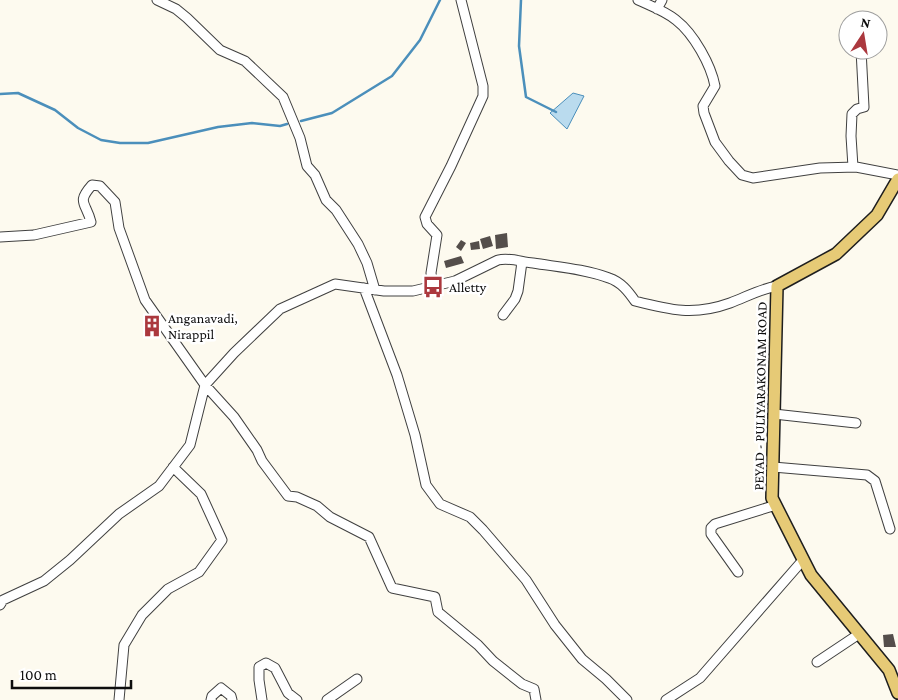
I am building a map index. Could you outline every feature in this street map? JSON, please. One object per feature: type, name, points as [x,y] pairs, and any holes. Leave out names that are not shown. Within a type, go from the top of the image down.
[{"type":"main road","name":"PEYAD - PULIYARAKONAM ROAD","points":[[898,179],[877,215],[836,254],[777,286],[772,498],[811,575],[889,670],[898,693]]},
{"type":"street","points":[[157,0],[187,18],[220,50],[245,61],[283,98],[300,138],[307,166],[314,175],[326,200],[336,210],[358,244],[376,290]]},
{"type":"street","points":[[433,287],[431,273],[437,235],[427,224],[425,217],[483,96],[483,86],[461,0]]},
{"type":"street","points":[[638,0],[677,20],[712,72],[715,86],[703,106],[704,113],[715,142],[728,161],[742,176],[753,178],[811,169],[853,167],[898,175]]},
{"type":"street","points":[[657,9],[662,0]]},
{"type":"street","points":[[853,167],[852,114],[864,107],[865,98],[862,60]]},
{"type":"street","points":[[0,237],[34,234],[91,222],[82,200],[83,195],[92,184],[100,186],[115,202],[119,228],[145,300],[205,385],[234,417],[258,450],[262,461],[288,496],[298,497],[317,506],[330,517],[369,537],[392,588],[435,597],[438,612],[522,684],[534,689],[536,700]]},
{"type":"street","points":[[0,605],[3,600],[51,576],[119,514],[159,486],[190,444],[205,385],[234,353],[280,310],[335,284],[376,290],[413,291],[433,287],[472,274],[498,260],[506,258],[522,262],[556,265],[611,278],[626,288],[635,301],[674,311],[712,309],[764,288],[777,286]]},
{"type":"street","points":[[503,315],[515,299],[518,291],[522,262]]},
{"type":"street","points":[[364,288],[397,375],[415,435],[426,485],[440,504],[470,517],[483,530],[526,580],[555,625],[582,659],[627,700]]},
{"type":"street","points":[[774,414],[856,424]]},
{"type":"street","points":[[119,700],[124,645],[142,615],[168,589],[199,572],[222,540],[201,494],[173,467]]},
{"type":"street","points":[[773,467],[866,474],[875,481],[890,530]]},
{"type":"street","points":[[738,572],[711,534],[711,528],[730,519],[776,505]]},
{"type":"street","points":[[666,700],[700,678],[803,560]]},
{"type":"street","points":[[817,662],[859,634]]},
{"type":"street","points":[[262,700],[259,667],[266,662],[275,668],[288,693],[297,700]]},
{"type":"street","points":[[327,700],[357,679]]},
{"type":"street","points":[[211,700],[212,696],[221,688],[231,696],[232,700]]},
{"type":"water","points":[[573,93],[584,96],[567,129],[550,113]]},
{"type":"building","points":[[507,233],[508,247],[496,249],[495,235]]},
{"type":"building","points":[[490,236],[493,246],[483,249],[480,239]]},
{"type":"building","points":[[461,240],[466,243],[461,251],[456,247]]},
{"type":"building","points":[[479,241],[480,249],[471,250],[470,243]]},
{"type":"building","points":[[461,256],[464,263],[446,268],[444,261]]},
{"type":"building","name":"Anganavadi, Nirappil","points":[[152,320],[159,327],[152,333],[146,324]]},
{"type":"building","points":[[893,634],[896,647],[884,647],[883,635]]},
{"type":"waterway","points":[[301,121],[332,113],[392,76],[420,40],[440,0]]},
{"type":"waterway","points":[[521,0],[519,46],[526,97],[556,112]]},
{"type":"waterway","points":[[0,94],[18,93],[55,110],[78,128],[101,140],[120,143],[148,143],[218,127],[252,123],[280,126],[287,124]]},
{"type":"place","name":"Alletty","points":[[433,287]]},
{"type":"place","name":"Anganavadi, Nirappil","points":[[152,326]]}]
